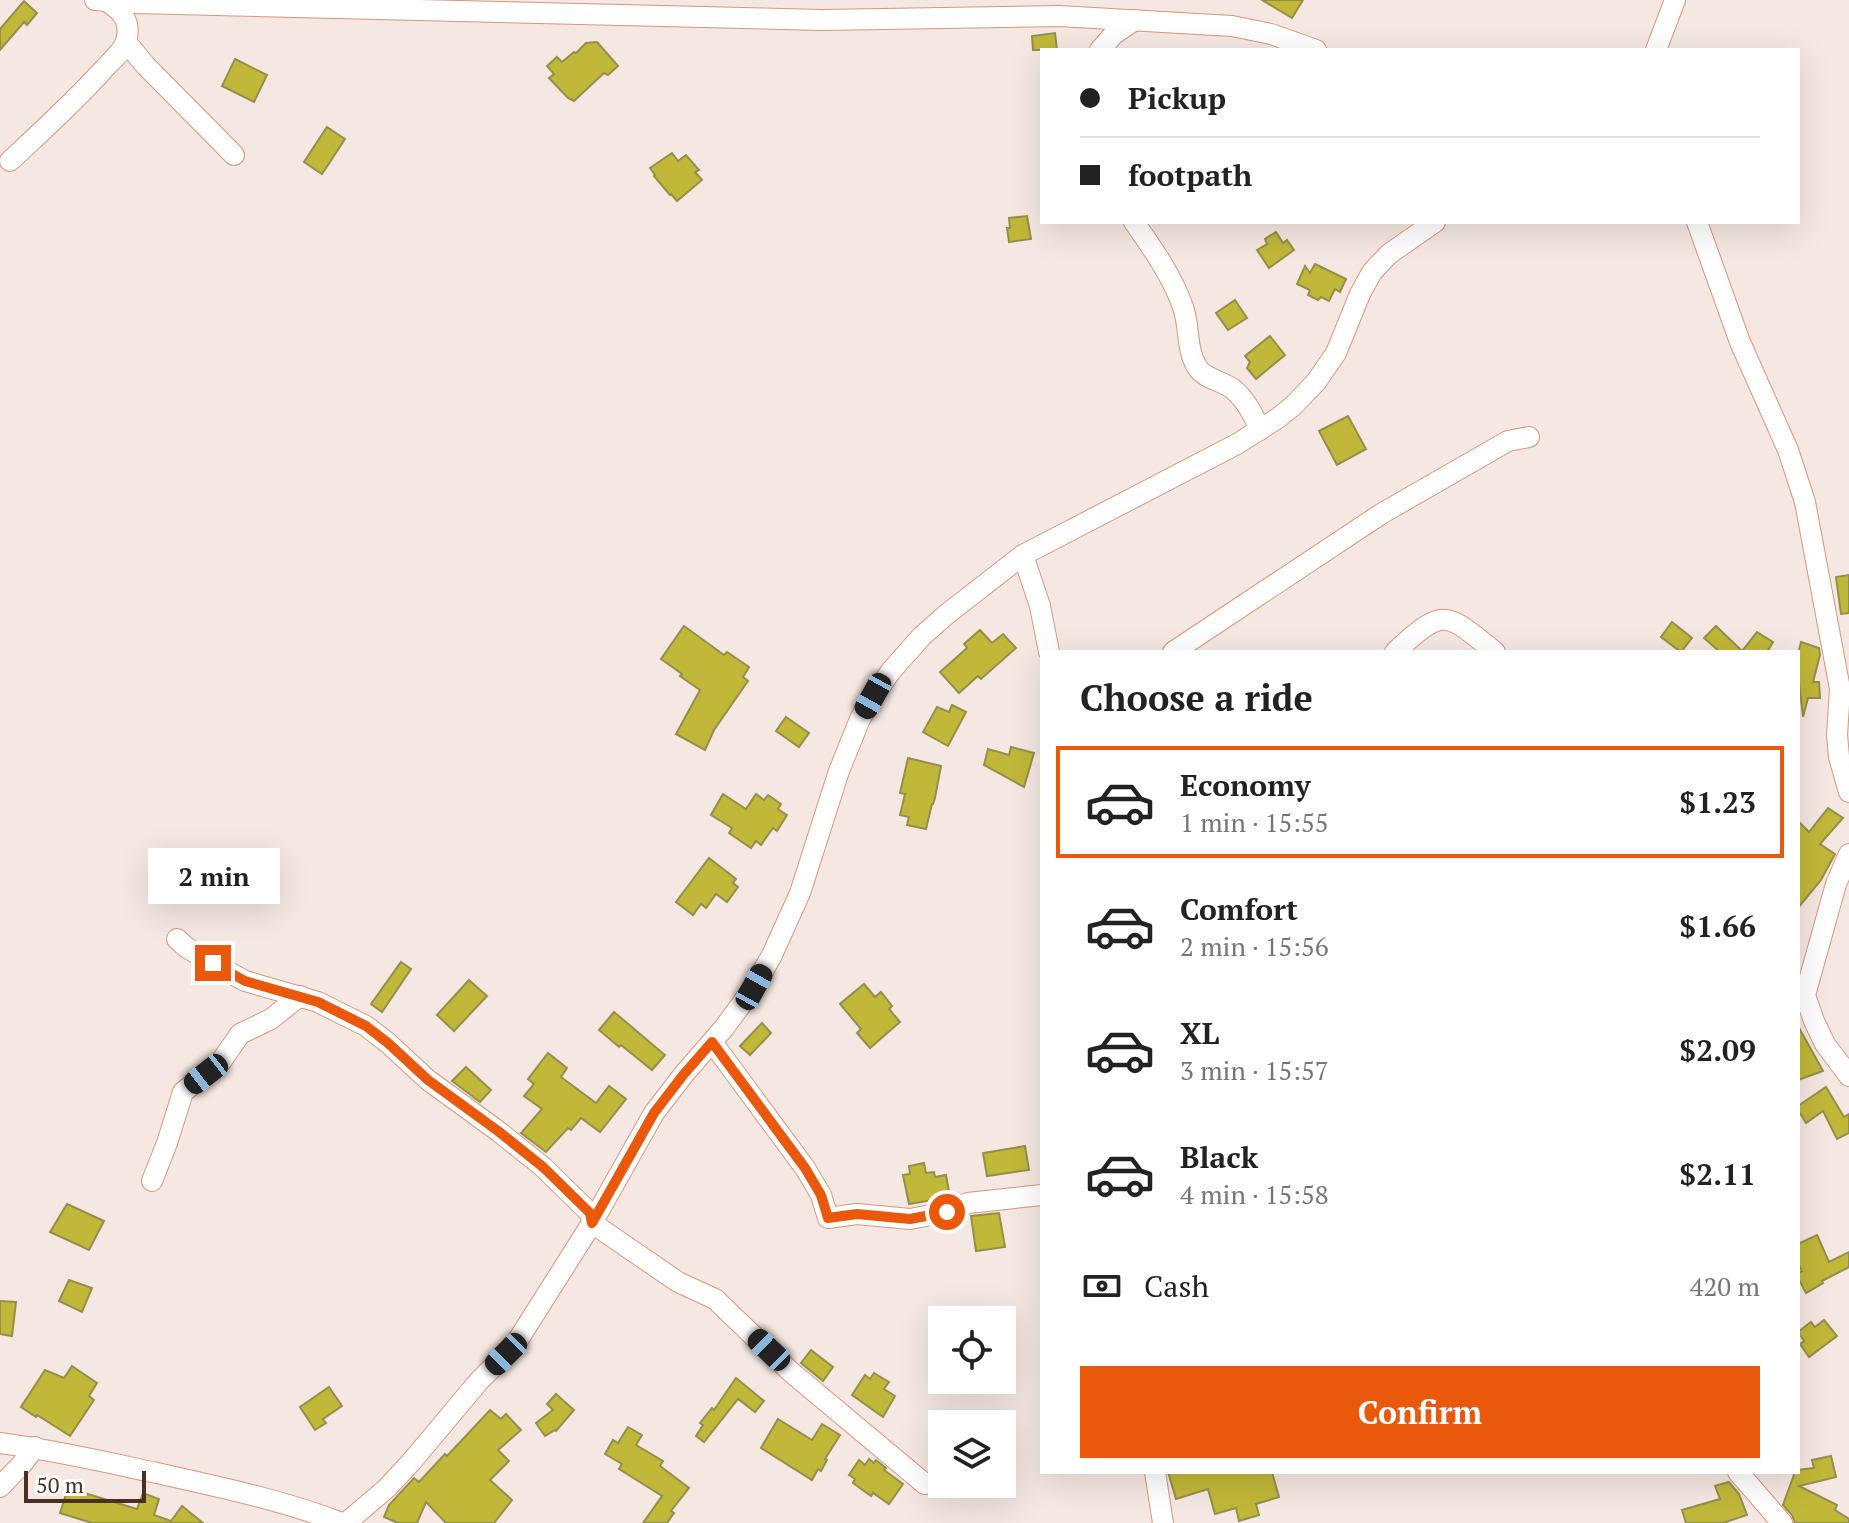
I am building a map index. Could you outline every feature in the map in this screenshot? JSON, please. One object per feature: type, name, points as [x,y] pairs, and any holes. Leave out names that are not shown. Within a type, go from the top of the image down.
[{"type":"street","points":[[95,0],[633,8],[822,20],[1059,16],[1232,26],[1271,34],[1310,48]]},
{"type":"street","points":[[1655,48],[1675,0]]},
{"type":"street","points":[[10,161],[84,90],[126,42],[128,27],[125,17],[106,1]]},
{"type":"street","points":[[1102,48],[1114,34],[1135,20]]},
{"type":"street","points":[[126,42],[234,155]]},
{"type":"street","points":[[1135,224],[1160,259],[1183,306],[1190,355],[1199,371],[1232,389],[1244,400],[1260,430]]},
{"type":"street","points":[[0,1443],[35,1447],[264,1497],[344,1523],[387,1488],[518,1340],[592,1223],[654,1113],[754,987],[800,893],[839,771],[860,719],[891,671],[922,636],[947,614],[1023,555],[1237,444],[1293,406],[1316,382],[1336,353],[1372,272],[1389,254],[1432,224]]},
{"type":"street","points":[[1698,224],[1740,342],[1798,476],[1805,502],[1841,655],[1837,735],[1839,757],[1849,792]]},
{"type":"street","points":[[1176,650],[1381,514],[1508,441],[1529,437]]},
{"type":"street","points":[[1023,555],[1040,606],[1049,650]]},
{"type":"street","points":[[1397,650],[1418,631],[1445,618],[1459,623],[1493,650]]},
{"type":"street","points":[[1849,854],[1836,884],[1805,995],[1825,1044],[1849,1076]]},
{"type":"street","points":[[177,939],[187,948],[245,981],[318,1002],[366,1026],[428,1080],[498,1131],[562,1184],[590,1213],[592,1223],[678,1282],[715,1299],[791,1372],[925,1484]]},
{"type":"street","points":[[152,1181],[183,1092],[220,1063],[240,1034],[271,1019],[300,996]]},
{"type":"street","points":[[712,1042],[805,1168],[821,1195],[828,1218],[857,1214],[910,1219],[947,1212],[968,1203],[1040,1195]]},
{"type":"street","points":[[0,1487],[35,1447]]},
{"type":"street","points":[[1155,1474],[1163,1523]]},
{"type":"street","points":[[1740,1474],[1782,1523]]},
{"type":"building","points":[[1262,0],[1303,0],[1292,18]]},
{"type":"building","points":[[24,1],[37,13],[27,25],[24,22],[0,50],[0,29]]},
{"type":"building","points":[[1055,33],[1057,48],[1033,50],[1032,36]]},
{"type":"building","points":[[597,42],[618,66],[608,75],[604,73],[574,101],[549,78],[554,74],[547,66],[557,57],[562,62],[586,43]]},
{"type":"building","points":[[235,59],[267,75],[254,102],[222,86]]},
{"type":"building","points":[[327,127],[345,139],[322,174],[304,162]]},
{"type":"building","points":[[672,153],[678,161],[686,155],[699,170],[695,172],[702,180],[677,201],[650,168]]},
{"type":"building","points":[[1027,216],[1031,239],[1009,242],[1009,218]]},
{"type":"building","points":[[1276,232],[1283,243],[1287,240],[1294,250],[1269,268],[1257,250],[1267,244],[1265,239]]},
{"type":"building","points":[[1315,264],[1346,279],[1340,292],[1335,289],[1329,301],[1308,295],[1310,290],[1297,284],[1305,266],[1310,273]]},
{"type":"building","points":[[1235,300],[1247,318],[1228,330],[1216,313]]},
{"type":"building","points":[[1270,336],[1285,355],[1256,379],[1247,368],[1250,362],[1245,356]]},
{"type":"building","points":[[1348,416],[1366,449],[1337,465],[1319,431]]},
{"type":"building","points":[[1849,575],[1849,613],[1841,614],[1836,577]]},
{"type":"building","points":[[1672,622],[1692,638],[1683,650],[1678,650],[1661,637]]},
{"type":"building","points":[[684,626],[724,655],[727,652],[749,667],[743,677],[748,681],[714,730],[705,750],[676,734],[700,690],[661,659]]},
{"type":"building","points":[[1716,626],[1741,650],[1718,650],[1704,638]]},
{"type":"building","points":[[980,630],[992,643],[1003,634],[1016,648],[981,679],[978,676],[959,693],[940,672],[967,648],[964,644]]},
{"type":"building","points":[[1757,632],[1773,642],[1768,650],[1743,650]]},
{"type":"building","points":[[1801,642],[1819,648],[1820,655],[1813,682],[1819,682],[1820,698],[1808,698],[1803,717],[1800,691]]},
{"type":"building","points":[[952,705],[966,712],[948,746],[923,732],[937,707],[949,712]]},
{"type":"building","points":[[786,717],[809,733],[799,747],[776,731]]},
{"type":"building","points":[[1011,747],[1034,753],[1024,787],[984,765],[988,749],[1009,755]]},
{"type":"building","points":[[908,758],[941,766],[926,829],[907,825],[909,817],[900,815],[905,794],[900,793]]},
{"type":"building","points":[[723,794],[746,809],[756,794],[764,800],[768,795],[781,804],[778,809],[787,815],[777,831],[773,828],[761,845],[756,841],[751,848],[729,833],[732,828],[711,815]]},
{"type":"building","points":[[1828,808],[1843,818],[1820,844],[1835,854],[1821,880],[1800,906],[1800,823],[1809,832]]},
{"type":"building","points":[[709,858],[736,879],[733,883],[738,887],[727,902],[716,894],[706,908],[701,904],[693,915],[676,902]]},
{"type":"building","points":[[401,962],[411,969],[382,1012],[371,1004]]},
{"type":"building","points":[[469,980],[487,996],[454,1031],[437,1015]]},
{"type":"building","points":[[864,984],[875,997],[881,992],[900,1022],[870,1048],[857,1033],[861,1029],[840,1004]]},
{"type":"building","points":[[614,1012],[665,1055],[652,1070],[599,1030]]},
{"type":"building","points":[[762,1023],[771,1033],[750,1055],[740,1046]]},
{"type":"building","points":[[1800,1030],[1823,1071],[1800,1079]]},
{"type":"building","points":[[548,1053],[567,1068],[561,1077],[596,1103],[609,1086],[626,1099],[600,1132],[581,1118],[546,1152],[521,1133],[542,1109],[524,1096],[534,1084],[528,1079]]},
{"type":"building","points":[[466,1067],[491,1090],[480,1102],[452,1081]]},
{"type":"building","points":[[1826,1087],[1844,1117],[1849,1114],[1849,1133],[1837,1139],[1823,1111],[1806,1123],[1800,1113],[1800,1105]]},
{"type":"building","points":[[1025,1146],[1029,1170],[987,1176],[983,1153]]},
{"type":"building","points":[[924,1163],[926,1173],[934,1172],[935,1177],[946,1175],[950,1197],[909,1204],[903,1175],[910,1174],[909,1166]]},
{"type":"building","points":[[67,1204],[104,1221],[89,1250],[50,1232]]},
{"type":"building","points":[[999,1213],[1005,1247],[976,1251],[971,1216]]},
{"type":"building","points":[[1817,1235],[1829,1262],[1849,1252],[1849,1267],[1806,1293],[1800,1282],[1800,1243]]},
{"type":"building","points":[[69,1280],[92,1288],[82,1312],[59,1301]]},
{"type":"building","points":[[0,1301],[16,1302],[12,1336],[0,1334]]},
{"type":"building","points":[[1824,1320],[1837,1336],[1809,1357],[1800,1344],[1804,1341],[1800,1330],[1811,1322],[1815,1327]]},
{"type":"building","points":[[811,1350],[833,1367],[823,1381],[801,1363]]},
{"type":"building","points":[[72,1366],[97,1383],[89,1396],[94,1400],[70,1436],[21,1407],[45,1370],[64,1378]]},
{"type":"building","points":[[874,1373],[889,1382],[884,1389],[895,1396],[883,1417],[852,1395],[865,1375],[870,1379]]},
{"type":"building","points":[[736,1378],[764,1401],[755,1412],[738,1399],[704,1442],[696,1436],[703,1425],[700,1423],[712,1408],[714,1410]]},
{"type":"building","points":[[329,1387],[342,1406],[323,1419],[326,1423],[315,1430],[300,1407]]},
{"type":"building","points":[[556,1394],[574,1410],[556,1431],[545,1436],[536,1423],[553,1410],[547,1404]]},
{"type":"building","points":[[490,1410],[501,1419],[506,1414],[521,1430],[498,1450],[509,1461],[490,1480],[512,1500],[494,1523],[446,1523],[426,1502],[417,1523],[398,1523],[384,1517],[389,1505],[414,1478],[419,1482]]},
{"type":"building","points":[[778,1419],[812,1440],[822,1424],[840,1435],[821,1471],[818,1469],[812,1480],[761,1448]]},
{"type":"building","points":[[628,1427],[642,1435],[636,1445],[663,1461],[660,1466],[689,1488],[671,1511],[674,1513],[667,1523],[643,1523],[662,1496],[619,1469],[622,1464],[605,1454],[613,1440],[618,1443]]},
{"type":"building","points":[[1831,1456],[1836,1477],[1799,1486],[1837,1505],[1835,1510],[1849,1519],[1849,1523],[1795,1523],[1783,1505],[1794,1474],[1814,1468],[1812,1460]]},
{"type":"building","points":[[869,1459],[874,1463],[876,1460],[903,1484],[889,1504],[853,1483],[855,1479],[849,1475],[859,1460],[865,1465]]},
{"type":"building","points":[[1169,1474],[1273,1474],[1279,1497],[1256,1504],[1259,1515],[1239,1521],[1236,1508],[1215,1514],[1208,1489],[1176,1499]]},
{"type":"building","points":[[1729,1482],[1739,1494],[1747,1515],[1723,1523],[1686,1523],[1682,1510],[1720,1499],[1715,1486]]},
{"type":"building","points":[[68,1488],[137,1509],[143,1493],[159,1499],[154,1515],[171,1521],[182,1506],[203,1523],[92,1523],[60,1513]]},
{"type":"route","points":[[213,963],[245,981],[318,1002],[366,1026],[428,1080],[543,1167],[590,1213],[592,1223],[654,1113],[712,1042],[805,1168],[821,1195],[828,1218],[857,1214],[910,1219],[947,1212]]}]
